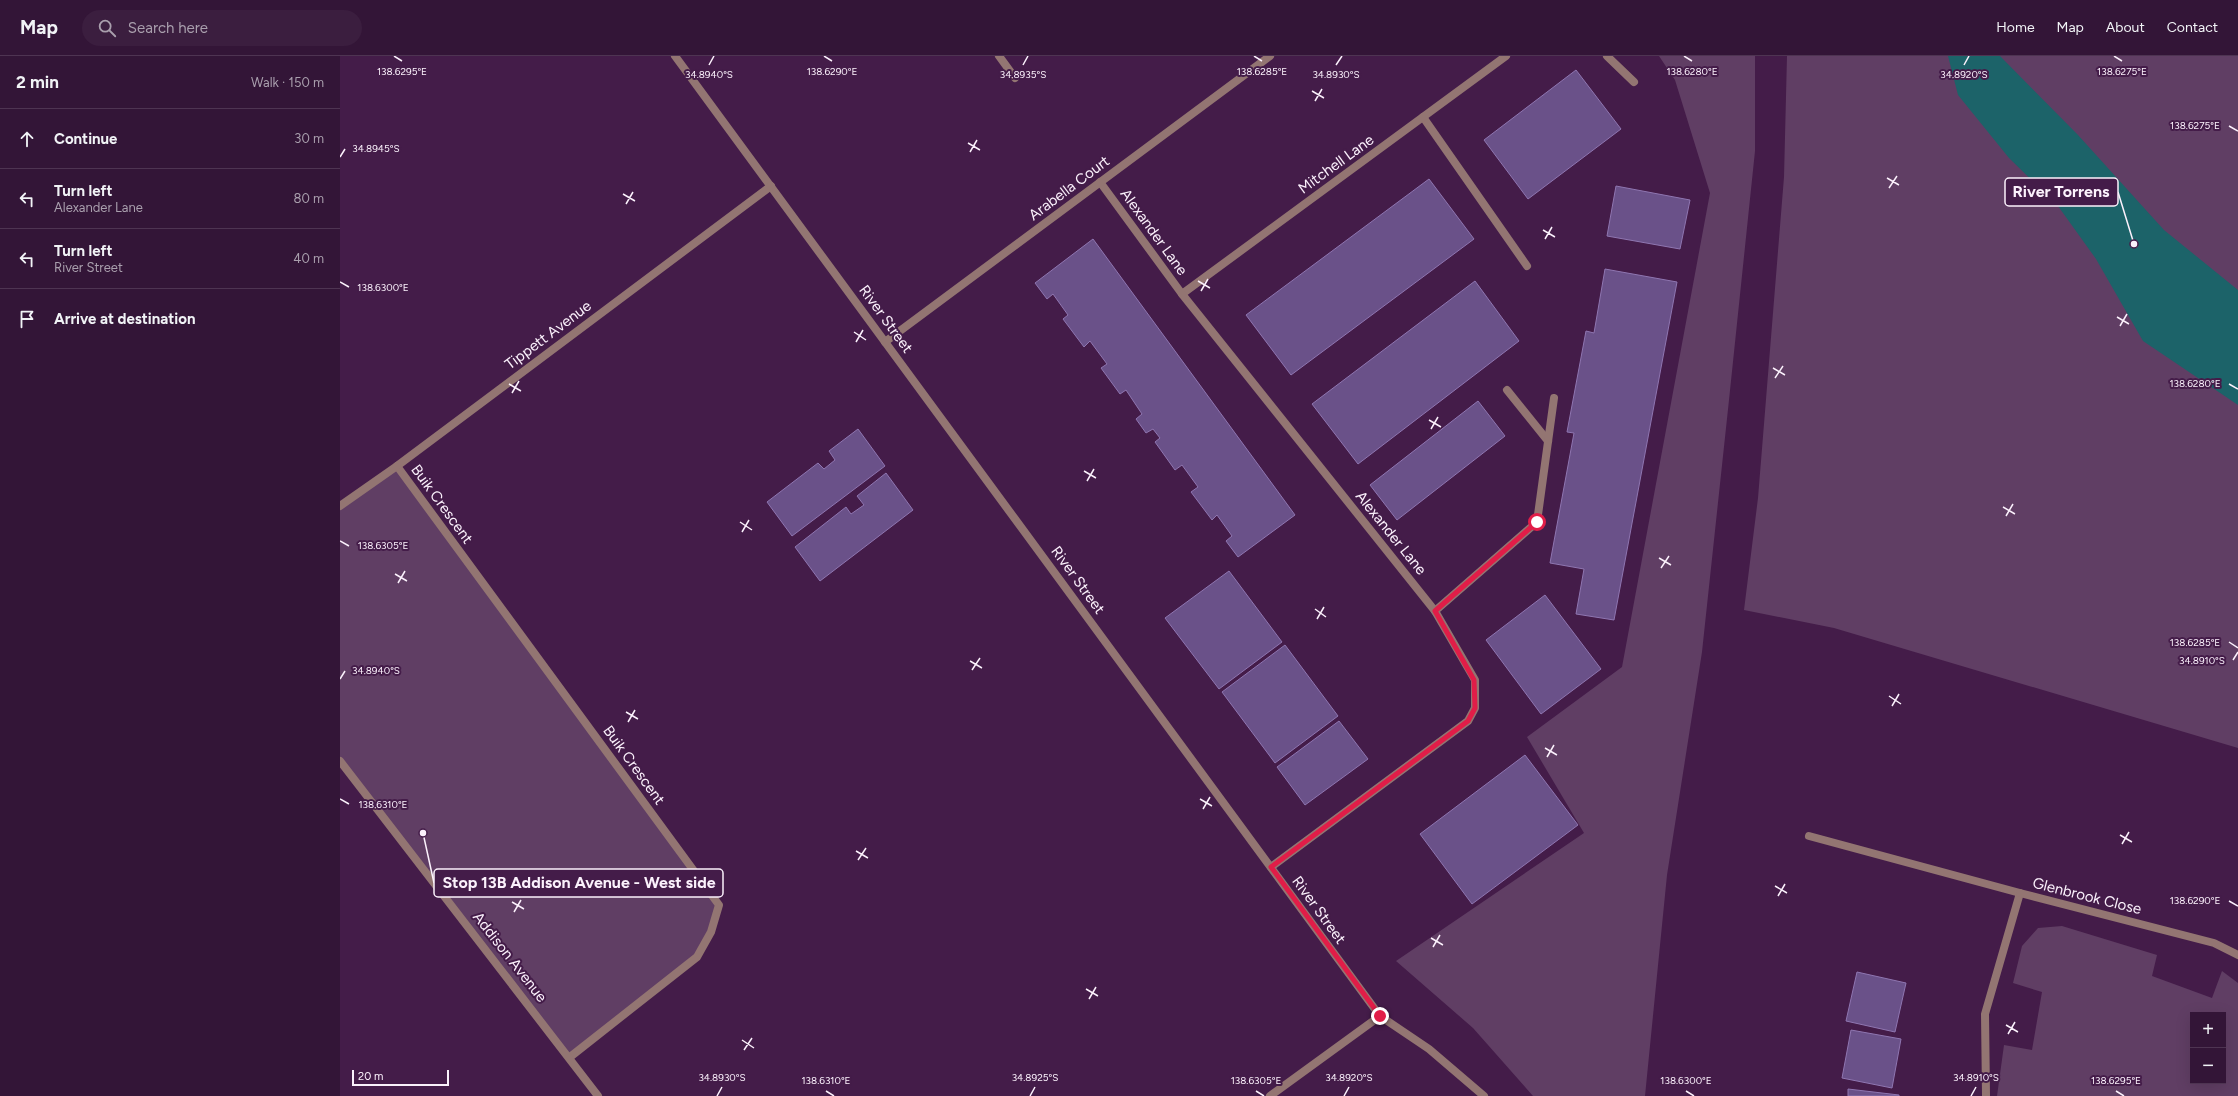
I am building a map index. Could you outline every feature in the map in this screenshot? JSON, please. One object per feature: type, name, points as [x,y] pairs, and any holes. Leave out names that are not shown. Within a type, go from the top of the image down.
[{"type":"street","name":"River Street","points":[[675,56],[1380,1016],[1429,1048],[1484,1096]]},
{"type":"street","points":[[999,56],[1015,78]]},
{"type":"street","name":"Arabella Court","points":[[885,342],[1270,56]]},
{"type":"street","name":"Mitchell Lane","points":[[1182,294],[1506,56]]},
{"type":"street","points":[[1607,56],[1634,82]]},
{"type":"street","points":[[1423,117],[1527,266]]},
{"type":"street","name":"Alexander Lane","points":[[1100,182],[1182,294],[1435,611],[1474,680],[1475,708],[1468,721],[1271,867]]},
{"type":"street","name":"Tippett Avenue","points":[[340,506],[397,466],[771,186]]},
{"type":"street","points":[[1507,390],[1548,441]]},
{"type":"street","points":[[1435,611],[1537,522],[1554,398]]},
{"type":"street","name":"Buik Crescent","points":[[397,466],[719,905],[711,932],[696,957],[570,1057]]},
{"type":"street","name":"Addison Avenue","points":[[340,761],[343,772],[570,1057],[598,1096]]},
{"type":"street","name":"Glenbrook Close","points":[[1809,836],[2020,893],[2214,943],[2238,955]]},
{"type":"street","name":"Glenbrook Close","points":[[1986,1095],[1985,1014],[2020,893]]},
{"type":"street","points":[[1270,1096],[1380,1016]]},
{"type":"shaded area","points":[[1659,56],[1755,56],[1755,151],[1702,652],[1667,875],[1645,1096],[1533,1096],[1473,1028],[1396,961],[1584,833],[1527,737],[1622,667],[1710,193],[1675,80]]},
{"type":"shaded area","points":[[1787,56],[2238,56],[2238,748],[1834,628],[1744,610],[1758,498],[1784,177]]},
{"type":"shaded area","points":[[1948,56],[2000,56],[2078,135],[2164,230],[2238,290],[2238,405],[2143,341],[2096,259],[2058,206],[2009,158],[1958,95]]},
{"type":"shaded area","points":[[397,466],[719,905],[697,957],[570,1057],[340,761],[340,506]]},
{"type":"shaded area","points":[[2062,926],[2157,955],[2152,976],[2212,998],[2222,971],[2238,983],[2238,1096],[1997,1096],[2004,1045],[2032,1050],[2042,992],[2013,983],[2022,946],[2038,928]]},
{"type":"building","points":[[1576,70],[1621,129],[1528,199],[1484,140]]},
{"type":"building","points":[[1429,179],[1474,239],[1291,375],[1246,315]]},
{"type":"building","points":[[1616,186],[1690,200],[1680,249],[1607,236]]},
{"type":"building","points":[[1093,239],[1295,515],[1238,557],[1226,541],[1232,536],[1217,515],[1212,520],[1191,492],[1198,487],[1182,465],[1175,470],[1155,442],[1160,438],[1153,429],[1146,433],[1136,419],[1142,414],[1126,390],[1120,394],[1101,368],[1107,364],[1090,341],[1084,347],[1063,319],[1068,315],[1053,294],[1047,299],[1035,283]]},
{"type":"building","points":[[1605,269],[1677,282],[1614,620],[1576,614],[1584,569],[1550,563],[1574,433],[1567,432],[1586,331],[1594,333]]},
{"type":"building","points":[[1475,281],[1519,341],[1358,464],[1312,404]]},
{"type":"building","points":[[1478,401],[1505,436],[1397,520],[1370,485]]},
{"type":"building","points":[[858,429],[885,466],[792,536],[767,502],[818,463],[824,469],[835,460],[829,451]]},
{"type":"building","points":[[886,473],[913,510],[820,581],[795,547],[846,507],[851,514],[864,505],[857,496]]},
{"type":"building","points":[[1229,571],[1282,642],[1219,689],[1165,618]]},
{"type":"building","points":[[1545,595],[1601,669],[1541,714],[1486,640]]},
{"type":"building","points":[[1285,645],[1338,716],[1275,763],[1222,692]]},
{"type":"building","points":[[1339,721],[1368,759],[1305,805],[1277,767]]},
{"type":"building","points":[[1525,755],[1578,825],[1472,904],[1420,834]]},
{"type":"building","points":[[1857,972],[1906,983],[1895,1032],[1846,1021]]},
{"type":"building","points":[[1851,1030],[1901,1039],[1892,1088],[1842,1078]]},
{"type":"building","points":[[1848,1089],[1899,1095],[1899,1096],[1848,1096]]},
{"type":"place","name":"River Torrens","points":[[2134,244]]},
{"type":"place","name":"Stop 13B Addison Avenue - West side","points":[[423,833]]},
{"type":"route","points":[[1380,1016],[1271,867],[1468,721],[1475,708],[1476,695],[1474,680],[1435,611],[1537,522]]}]
